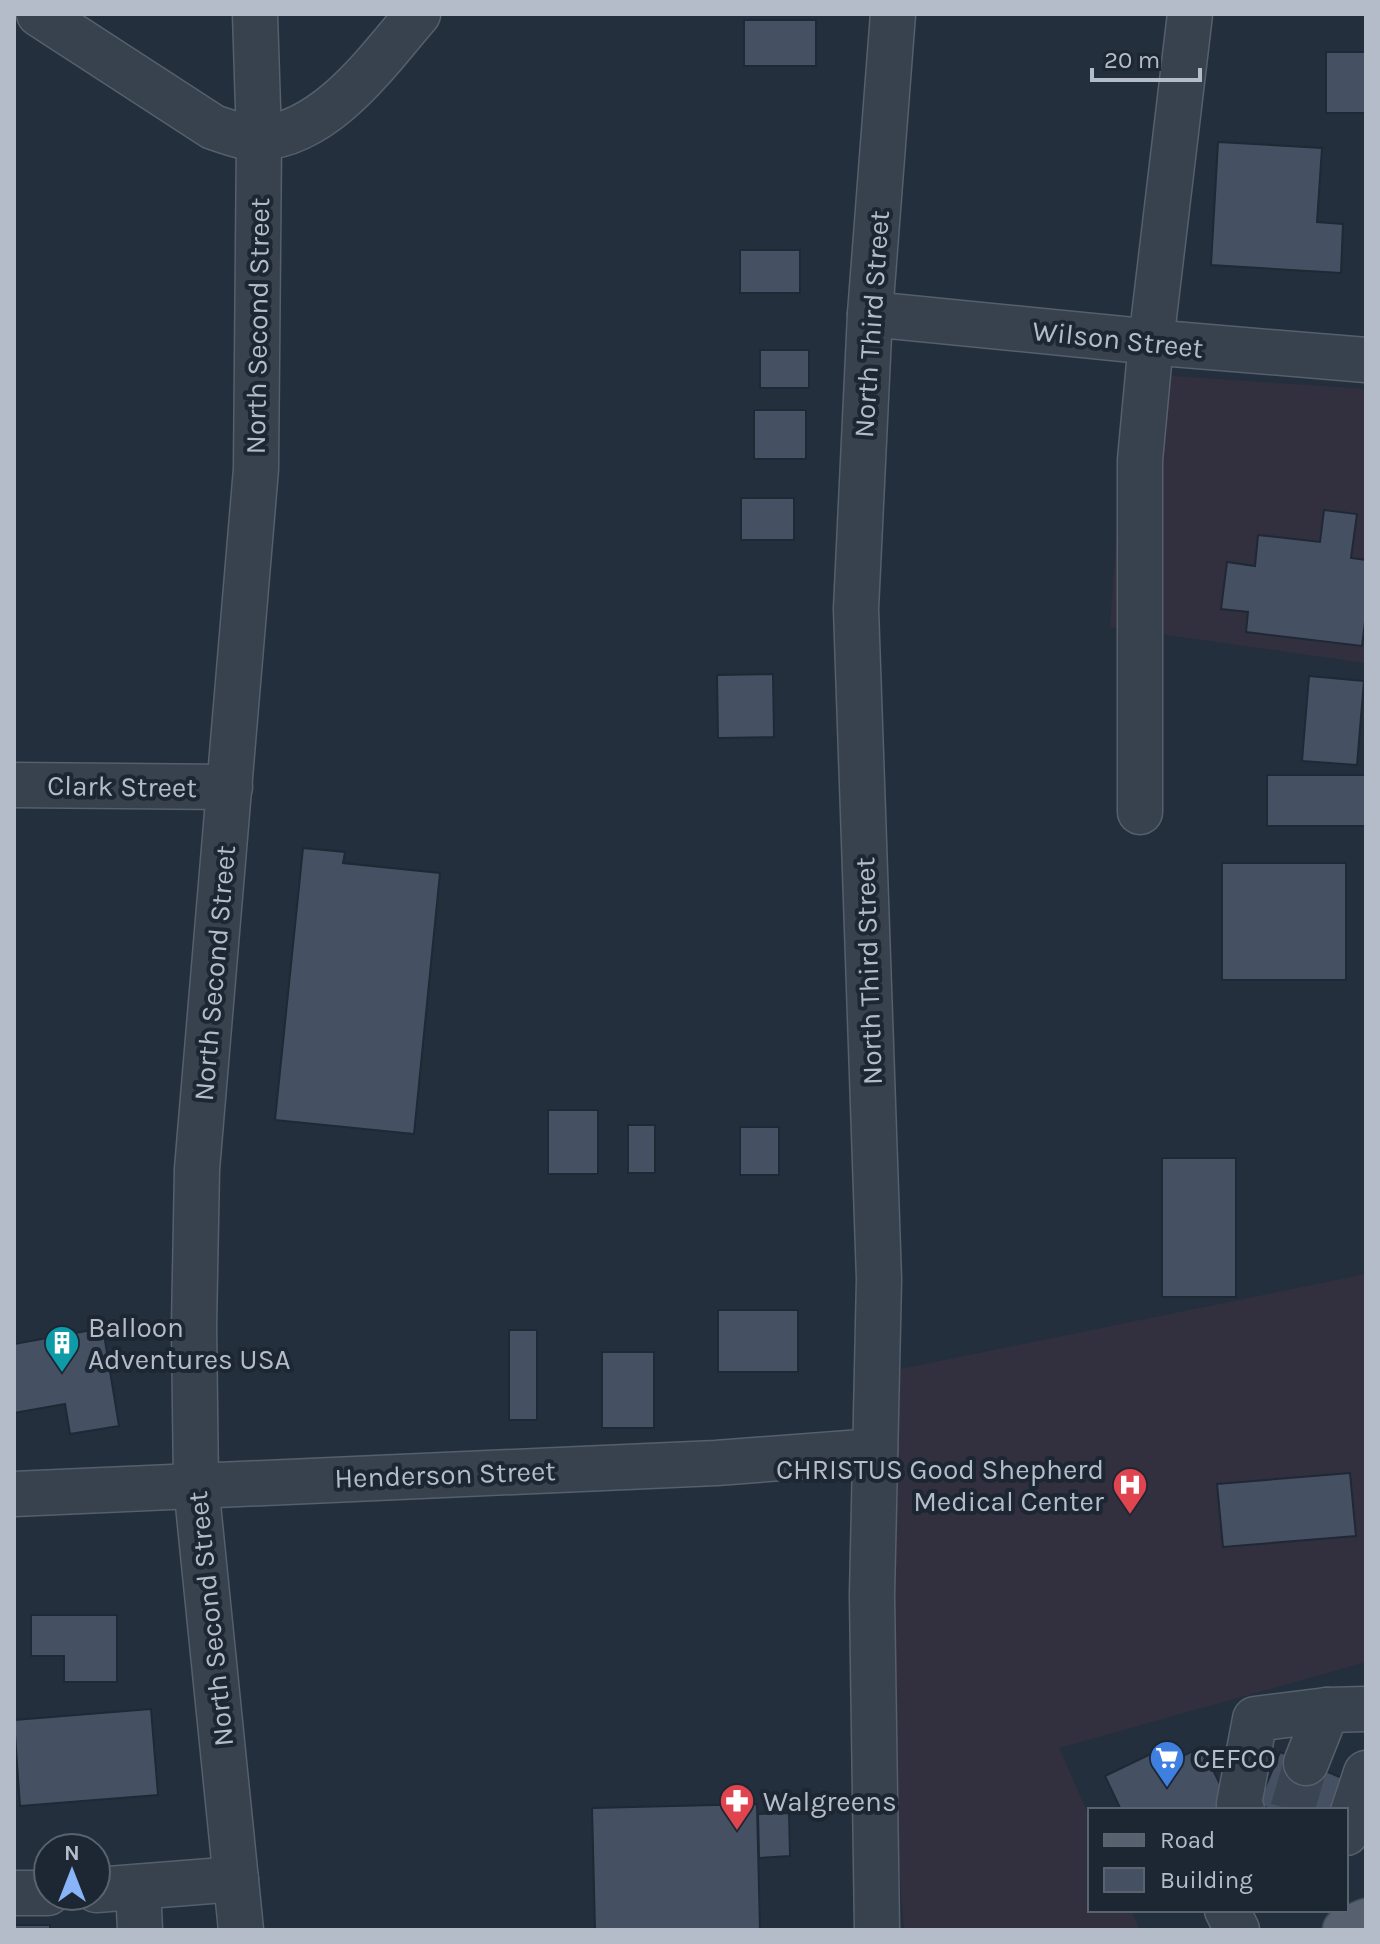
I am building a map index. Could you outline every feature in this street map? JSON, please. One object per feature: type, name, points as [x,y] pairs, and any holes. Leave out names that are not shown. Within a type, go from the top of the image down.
[{"type":"main road","points":[[1345,1930],[1366,1921]]},
{"type":"street","points":[[39,14],[213,127],[259,139],[284,134],[330,108],[352,90],[418,14]]},
{"type":"street","name":"North Second Street","points":[[241,1930],[196,1485],[194,1327],[197,1169],[256,469],[259,139],[255,14]]},
{"type":"street","name":"North Third Street","points":[[877,1930],[872,1595],[879,1279],[856,609],[870,314],[893,14]]},
{"type":"street","points":[[1140,812],[1140,460],[1190,14]]},
{"type":"street","name":"Wilson Street","points":[[870,314],[1366,360]]},
{"type":"street","name":"Clark Street","points":[[14,785],[230,787]]},
{"type":"street","name":"Henderson Street","points":[[14,1494],[716,1463],[875,1451]]},
{"type":"street","points":[[1306,1763],[1346,1709]]},
{"type":"street","points":[[1241,1808],[1239,1804],[1255,1719],[1346,1709]]},
{"type":"street","points":[[1348,1827],[1366,1773]]},
{"type":"street","points":[[140,1930],[117,1889],[236,1879]]},
{"type":"street","points":[[1228,1912],[1237,1930]]},
{"type":"shaded area","points":[[1128,373],[1366,389],[1366,663],[1110,627]]},
{"type":"shaded area","name":"CHRISTUS Good Shepherd Medical Center","points":[[1366,1274],[1366,1662],[1059,1748],[1088,1813],[1088,1912],[1132,1912],[1140,1930],[904,1930],[893,1789],[896,1370]]},
{"type":"building","points":[[744,20],[816,20],[816,66],[744,66]]},
{"type":"building","points":[[1326,52],[1366,52],[1366,113],[1326,113]]},
{"type":"building","points":[[1218,142],[1322,148],[1317,222],[1343,224],[1341,273],[1211,265]]},
{"type":"building","points":[[740,250],[800,250],[800,293],[740,293]]},
{"type":"building","points":[[760,350],[809,350],[809,388],[760,388]]},
{"type":"building","points":[[754,410],[806,410],[806,459],[754,459]]},
{"type":"building","points":[[741,498],[794,498],[794,540],[741,540]]},
{"type":"building","points":[[1324,510],[1357,514],[1351,558],[1366,560],[1366,613],[1362,646],[1246,632],[1248,612],[1221,609],[1227,562],[1255,566],[1258,535],[1320,542]]},
{"type":"building","points":[[773,674],[774,737],[718,738],[717,675]]},
{"type":"building","points":[[1309,676],[1364,681],[1357,765],[1302,761]]},
{"type":"building","points":[[1267,775],[1366,775],[1366,826],[1267,826]]},
{"type":"building","points":[[303,848],[345,852],[343,863],[440,873],[414,1134],[275,1120]]},
{"type":"building","points":[[1222,863],[1346,863],[1346,980],[1222,980]]},
{"type":"building","points":[[548,1110],[598,1110],[598,1174],[548,1174]]},
{"type":"building","points":[[628,1125],[655,1125],[655,1173],[628,1173]]},
{"type":"building","points":[[740,1127],[779,1127],[779,1175],[740,1175]]},
{"type":"building","points":[[1162,1158],[1236,1158],[1236,1297],[1162,1297]]},
{"type":"building","points":[[718,1310],[798,1310],[798,1372],[718,1372]]},
{"type":"building","name":"Balloon Adventures USA","points":[[103,1328],[119,1426],[70,1434],[65,1404],[14,1413],[14,1344]]},
{"type":"building","points":[[509,1330],[537,1330],[537,1420],[509,1420]]},
{"type":"building","points":[[602,1352],[654,1352],[654,1428],[602,1428]]},
{"type":"building","points":[[1350,1473],[1356,1536],[1223,1547],[1217,1484]]},
{"type":"building","points":[[31,1615],[117,1615],[117,1682],[64,1682],[64,1656],[31,1656]]},
{"type":"building","points":[[151,1709],[158,1795],[20,1806],[14,1720]]},
{"type":"building","name":"CEFCO","points":[[1165,1747],[1172,1761],[1202,1747],[1229,1803],[1218,1808],[1120,1808],[1105,1776]]},
{"type":"building","name":"CEFCO","points":[[1280,1752],[1354,1783],[1344,1808],[1267,1808],[1258,1804]]},
{"type":"building","name":"Walgreens","points":[[757,1804],[760,1930],[595,1930],[592,1808]]},
{"type":"building","points":[[789,1813],[790,1856],[759,1858],[758,1814]]},
{"type":"building","points":[[14,1925],[50,1925],[50,1930],[14,1930]]},
{"type":"tunnel","points":[[1293,1808],[1306,1763]]},
{"type":"place","name":"Balloon Adventures USA","points":[[62,1374]]},
{"type":"place","name":"CHRISTUS Good Shepherd Medical Center","points":[[1130,1516]]},
{"type":"place","name":"CEFCO","points":[[1167,1789]]},
{"type":"place","name":"Walgreens","points":[[737,1832]]}]
